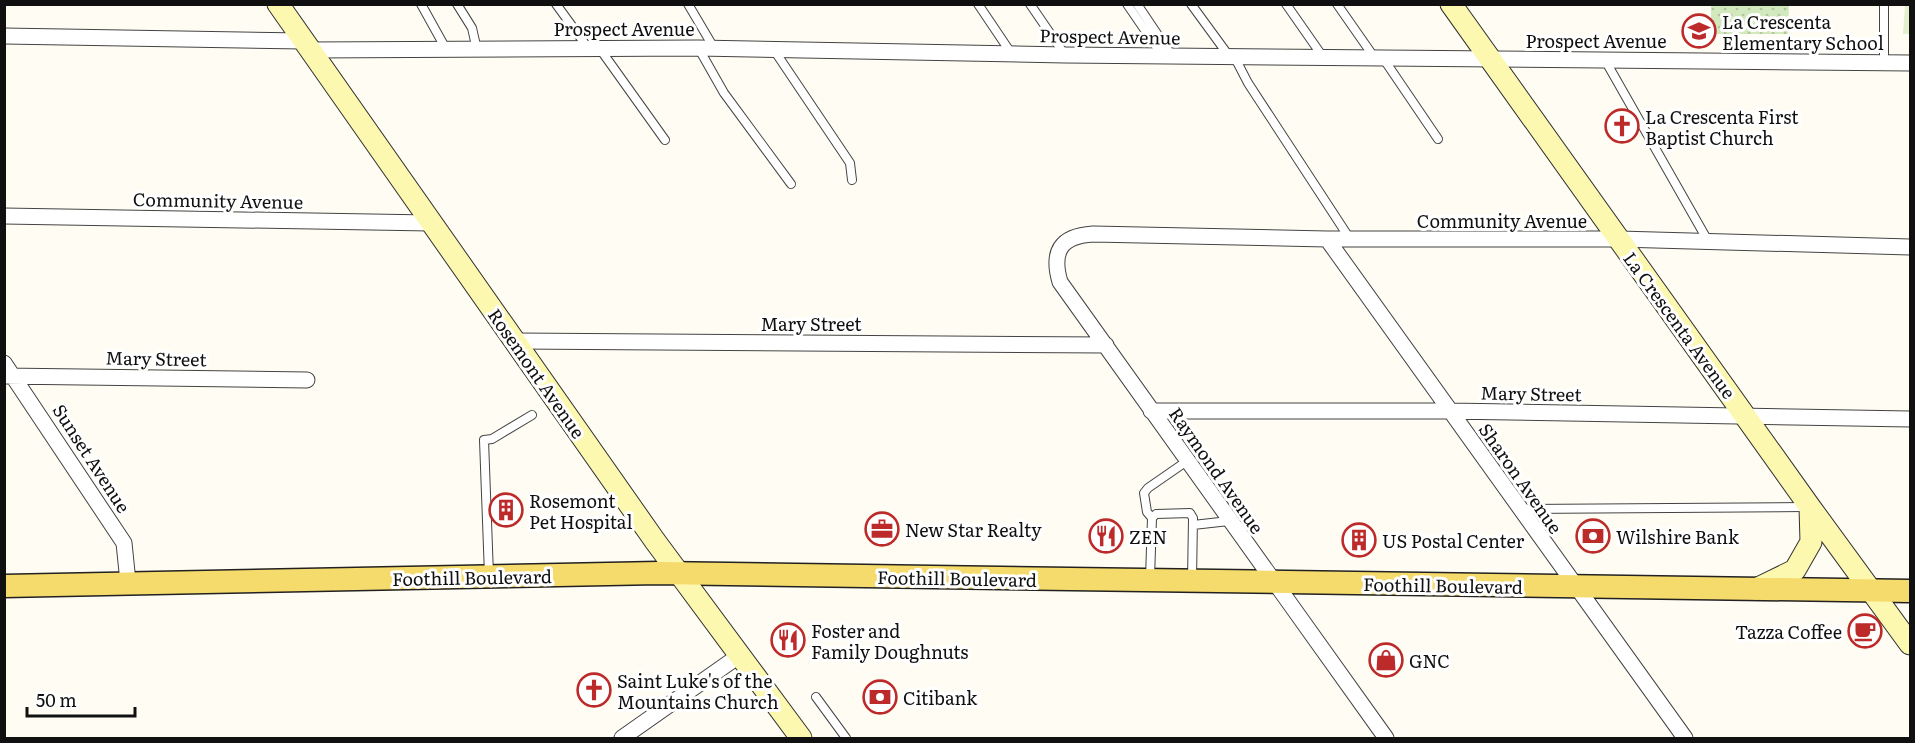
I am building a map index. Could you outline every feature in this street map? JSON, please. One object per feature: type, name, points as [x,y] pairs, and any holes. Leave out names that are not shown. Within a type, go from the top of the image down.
[{"type":"main road","name":"Foothill Boulevard","points":[[4,586],[678,574],[1911,591]]},
{"type":"street","name":"Rosemont Avenue","points":[[278,4],[678,574],[801,738]]},
{"type":"street","name":"La Crescenta Avenue","points":[[1451,4],[1810,507],[1911,644]]},
{"type":"street","name":"Prospect Avenue","points":[[4,36],[446,50],[773,48],[1065,55],[1911,63]]},
{"type":"street","name":"Community Avenue","points":[[4,216],[430,223]]},
{"type":"street","name":"Community Avenue","points":[[1093,234],[1327,239],[1619,239],[1911,247]]},
{"type":"street","name":"Raymond Avenue","points":[[1093,234],[1072,237],[1062,244],[1056,256],[1060,282],[1386,738]]},
{"type":"street","name":"Sharon Avenue","points":[[1327,239],[1685,738]]},
{"type":"street","name":"Mary Street","points":[[516,341],[1106,345]]},
{"type":"street","name":"Mary Street","points":[[8,371],[307,380]]},
{"type":"street","name":"Sunset Avenue","points":[[8,371],[124,543],[128,582]]},
{"type":"street","name":"Mary Street","points":[[1151,411],[1449,411],[1911,419]]},
{"type":"street","points":[[1756,589],[1795,570],[1811,542],[1810,507]]},
{"type":"street","points":[[622,738],[740,655]]},
{"type":"lane","points":[[421,4],[446,50]]},
{"type":"lane","points":[[457,4],[472,28],[477,50]]},
{"type":"lane","points":[[556,4],[594,48],[666,140]]},
{"type":"lane","points":[[688,4],[714,48]]},
{"type":"lane","points":[[978,4],[1011,54]]},
{"type":"lane","points":[[1030,4],[1065,55]]},
{"type":"lane","points":[[1127,4],[1167,56]]},
{"type":"lane","points":[[1137,4],[1167,56]]},
{"type":"lane","points":[[1191,4],[1231,56],[1350,239]]},
{"type":"lane","points":[[1286,4],[1323,57]]},
{"type":"lane","points":[[1337,4],[1438,139]]},
{"type":"lane","points":[[1884,4],[1884,62]]},
{"type":"lane","points":[[698,48],[724,93],[792,184]]},
{"type":"lane","points":[[773,48],[850,163],[852,180]]},
{"type":"lane","points":[[1605,60],[1708,242]]},
{"type":"lane","points":[[489,577],[484,440],[492,439],[532,415]]},
{"type":"lane","points":[[1152,518],[1147,513],[1144,493],[1187,462]]},
{"type":"lane","points":[[1519,509],[1810,507]]},
{"type":"lane","points":[[1150,581],[1152,518],[1156,514],[1190,513],[1193,518],[1192,581]]},
{"type":"lane","points":[[1193,525],[1229,521]]},
{"type":"lane","points":[[816,697],[846,738]]},
{"type":"green space","points":[[1711,5],[1789,5],[1788,34],[1711,34]]},
{"type":"green space","points":[[1905,5],[1910,5],[1910,34],[1903,34]]},
{"type":"place","name":"La Crescenta Elementary School","points":[[1699,31]]},
{"type":"place","name":"La Crescenta First Baptist Church","points":[[1622,126]]},
{"type":"place","name":"Rosemont Pet Hospital","points":[[506,510]]},
{"type":"place","name":"New Star Realty","points":[[882,529]]},
{"type":"place","name":"ZEN","points":[[1106,536]]},
{"type":"place","name":"Wilshire Bank","points":[[1593,536]]},
{"type":"place","name":"US Postal Center","points":[[1359,540]]},
{"type":"place","name":"Tazza Coffee","points":[[1865,631]]},
{"type":"place","name":"Foster and Family Doughnuts","points":[[788,640]]},
{"type":"place","name":"GNC","points":[[1386,660]]},
{"type":"place","name":"Saint Luke's of the Mountains Church","points":[[594,690]]},
{"type":"place","name":"Citibank","points":[[880,697]]}]
